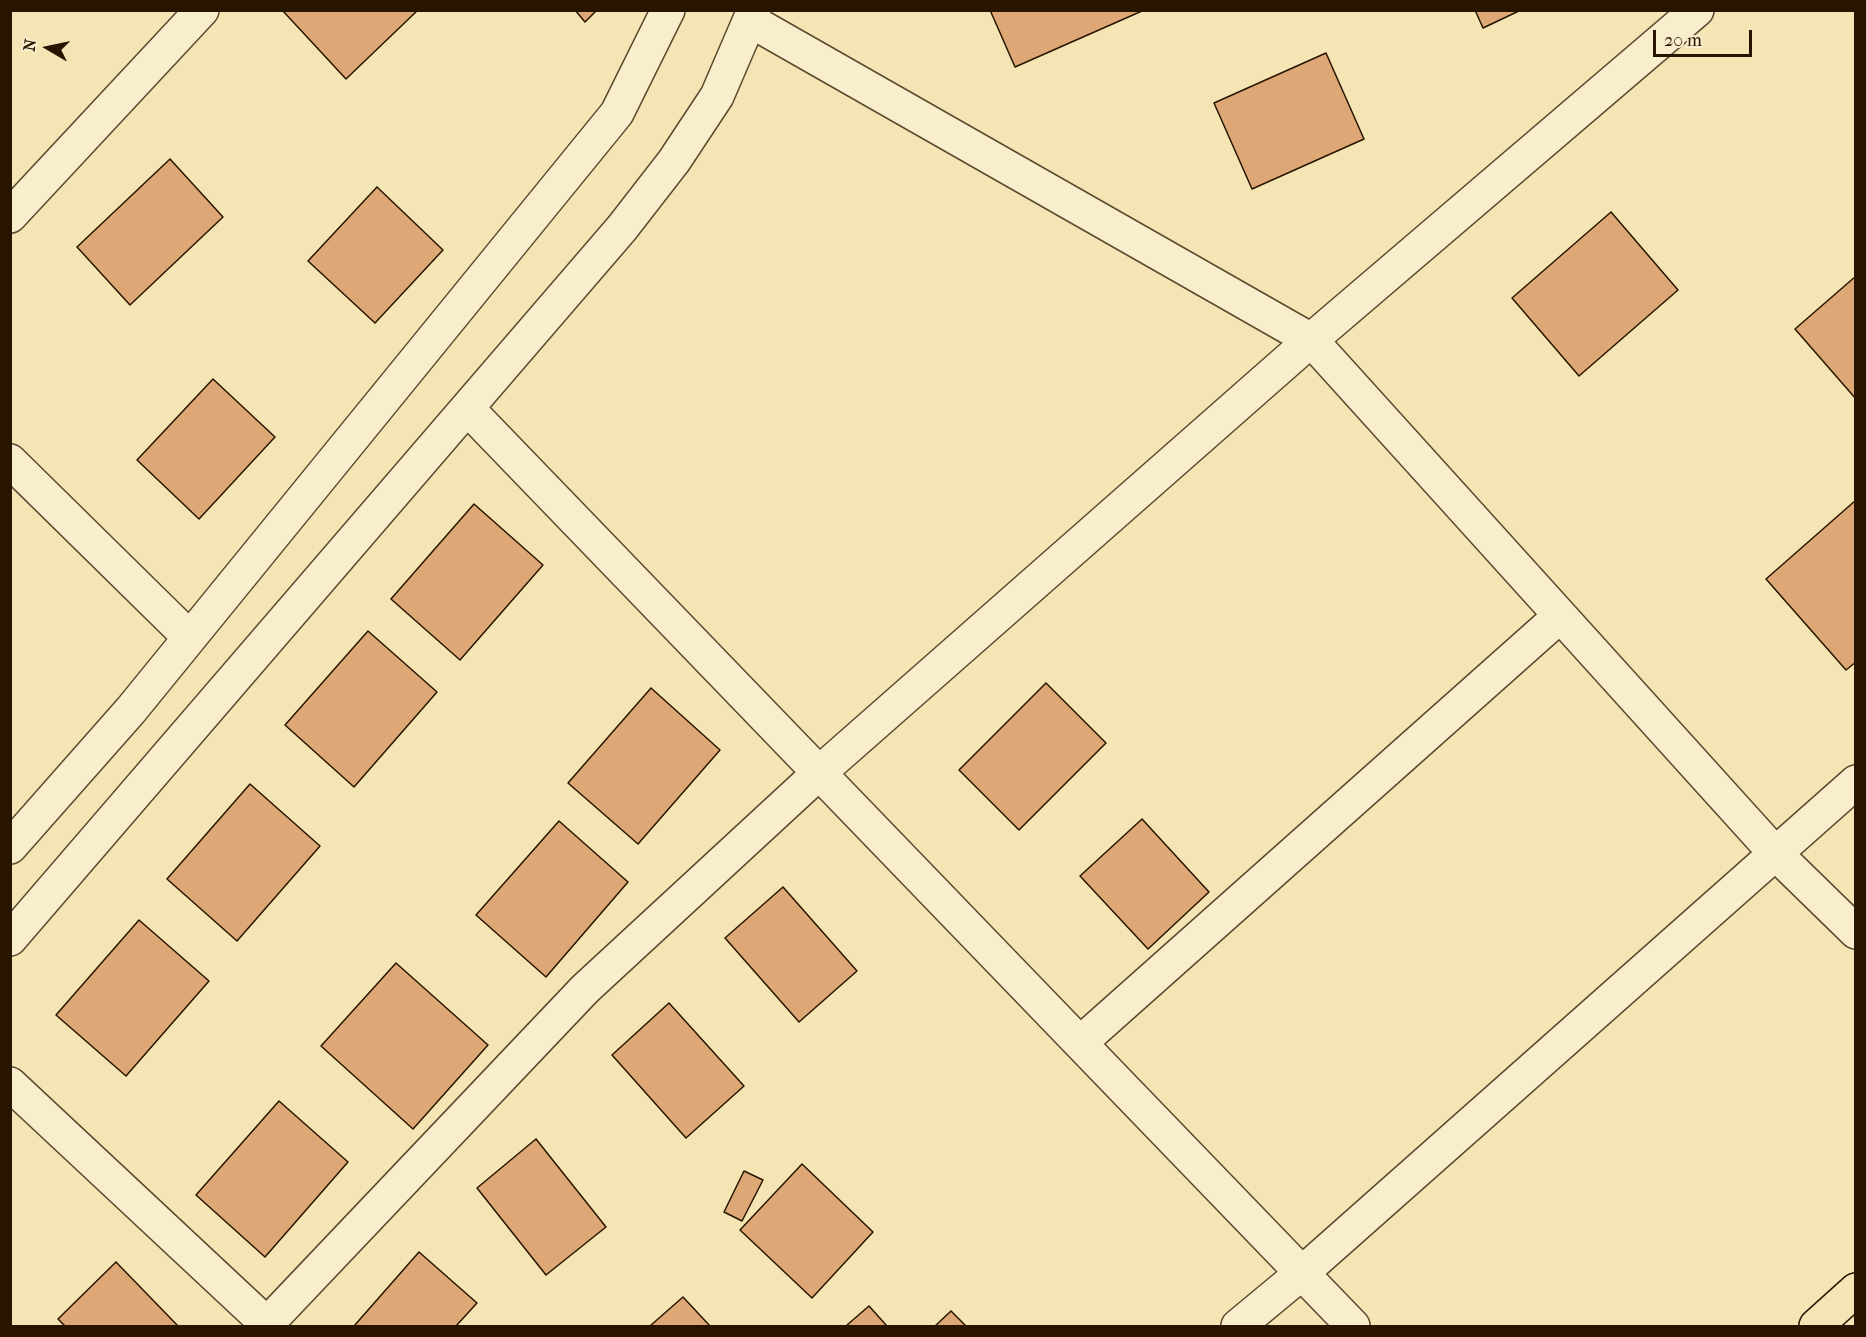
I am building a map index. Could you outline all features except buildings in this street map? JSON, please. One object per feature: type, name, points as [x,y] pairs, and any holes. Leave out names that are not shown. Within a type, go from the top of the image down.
[{"type":"main road","points":[[1816,1326],[1856,1290]]},
{"type":"street","points":[[10,216],[202,10]]},
{"type":"street","points":[[10,847],[131,710],[617,113],[668,10]]},
{"type":"street","points":[[10,1084],[267,1326],[585,989],[819,772],[1311,340],[1696,10]]},
{"type":"street","points":[[10,939],[622,228],[674,161],[717,96],[753,16],[1311,340],[1775,853],[1856,933]]},
{"type":"street","points":[[467,408],[1353,1326]]},
{"type":"street","points":[[10,461],[189,637]]},
{"type":"street","points":[[1080,1043],[1560,616]]},
{"type":"street","points":[[1238,1326],[1302,1273],[1856,782]]}]
